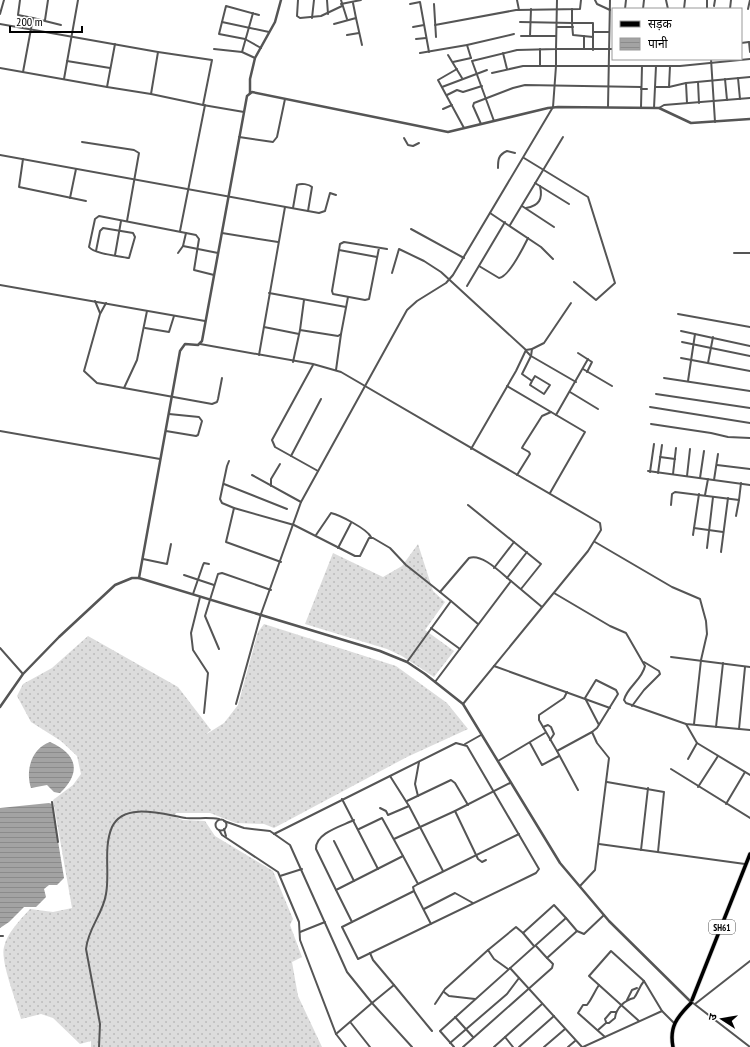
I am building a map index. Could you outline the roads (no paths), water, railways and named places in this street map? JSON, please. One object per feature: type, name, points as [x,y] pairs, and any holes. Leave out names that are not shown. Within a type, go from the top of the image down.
[{"type":"main road","name":"SH61","points":[[674,1023],[692,1002],[750,854]]},
{"type":"main road","points":[[673,1047],[672,1036],[674,1023]]},
{"type":"street","points":[[0,14],[4,0]]},
{"type":"street","points":[[20,0],[18,15],[61,25]]},
{"type":"street","points":[[44,20],[48,0]]},
{"type":"street","points":[[64,79],[78,0]]},
{"type":"street","points":[[250,94],[250,79],[255,58],[275,22],[281,0]]},
{"type":"street","points":[[298,0],[297,16],[300,18],[312,18],[328,14],[342,5],[361,0]]},
{"type":"street","points":[[312,18],[314,0]]},
{"type":"street","points":[[327,0],[328,14]]},
{"type":"street","points":[[341,0],[347,20]]},
{"type":"street","points":[[517,0],[519,10]]},
{"type":"street","points":[[236,704],[262,614],[301,502],[407,310],[417,301],[450,279],[554,107],[556,85],[557,0]]},
{"type":"street","points":[[435,25],[519,10],[580,8],[581,0]]},
{"type":"street","points":[[595,0],[597,4],[610,10]]},
{"type":"street","points":[[608,107],[610,0]]},
{"type":"street","points":[[714,6],[715,0]]},
{"type":"street","points":[[748,9],[750,0]]},
{"type":"street","points":[[410,4],[419,1],[429,52]]},
{"type":"street","points":[[353,3],[362,45]]},
{"type":"street","points":[[434,4],[436,36]]},
{"type":"street","points":[[259,15],[226,6],[219,34],[245,39],[261,48]]},
{"type":"street","points":[[530,36],[531,9]]},
{"type":"street","points":[[572,9],[573,35],[593,37]]},
{"type":"street","points":[[242,52],[253,13]]},
{"type":"street","points":[[23,72],[33,18]]},
{"type":"street","points":[[334,24],[356,18]]},
{"type":"street","points":[[222,22],[249,26],[270,33]]},
{"type":"street","points":[[520,22],[593,23],[593,50]]},
{"type":"street","points":[[0,24],[212,60],[180,232]]},
{"type":"street","points":[[413,27],[424,25]]},
{"type":"street","points":[[557,28],[572,27]]},
{"type":"street","points":[[593,32],[609,32]]},
{"type":"street","points":[[348,35],[359,33]]},
{"type":"street","points":[[420,53],[467,45],[514,34]]},
{"type":"street","points":[[521,36],[556,36]]},
{"type":"street","points":[[584,36],[584,49]]},
{"type":"street","points":[[416,40],[426,38]]},
{"type":"street","points":[[750,42],[750,52]]},
{"type":"street","points":[[107,87],[115,44]]},
{"type":"street","points":[[467,45],[494,121]]},
{"type":"street","points":[[214,49],[242,52],[255,58]]},
{"type":"street","points":[[472,61],[503,53],[540,49],[609,49]]},
{"type":"street","points":[[540,49],[540,65]]},
{"type":"street","points":[[151,94],[158,52]]},
{"type":"street","points":[[503,53],[507,70]]},
{"type":"street","points":[[448,54],[462,78]]},
{"type":"street","points":[[453,62],[471,58]]},
{"type":"street","points":[[492,73],[540,65],[670,66],[740,60]]},
{"type":"street","points":[[68,61],[110,68]]},
{"type":"street","points":[[711,63],[715,122]]},
{"type":"street","points":[[641,107],[642,66]]},
{"type":"street","points":[[654,108],[656,66]]},
{"type":"street","points":[[669,87],[670,66]]},
{"type":"street","points":[[0,68],[151,94],[244,112]]},
{"type":"street","points":[[457,69],[438,80],[464,129]]},
{"type":"street","points":[[442,87],[462,78],[487,70]]},
{"type":"street","points":[[655,87],[669,87],[686,83],[750,77]]},
{"type":"street","points":[[738,78],[740,99]]},
{"type":"street","points":[[725,79],[727,100]]},
{"type":"street","points":[[698,82],[700,103]]},
{"type":"street","points":[[686,83],[687,103]]},
{"type":"street","points":[[446,95],[457,90],[463,92],[482,86]]},
{"type":"street","points":[[481,124],[473,104],[486,98],[525,86],[608,86],[647,89]]},
{"type":"street","points":[[200,344],[206,322],[247,96],[252,92],[442,132],[454,132],[481,124],[554,107],[659,108],[687,122],[715,122],[750,119]]},
{"type":"street","points":[[239,137],[273,142],[277,137],[285,98]]},
{"type":"street","points":[[659,108],[664,105],[750,98]]},
{"type":"street","points":[[443,109],[452,105]]},
{"type":"street","points":[[510,225],[563,136]]},
{"type":"street","points":[[404,138],[410,145],[419,143]]},
{"type":"street","points":[[82,142],[137,151],[139,154],[127,222]]},
{"type":"street","points":[[498,168],[498,160],[501,155],[507,151],[515,153]]},
{"type":"street","points":[[0,155],[322,213],[325,211],[330,194],[336,195]]},
{"type":"street","points":[[524,158],[588,197],[616,282],[615,285],[596,300],[574,282]]},
{"type":"street","points":[[23,159],[19,187],[86,201]]},
{"type":"street","points":[[70,198],[76,169]]},
{"type":"street","points":[[535,183],[568,204]]},
{"type":"street","points":[[293,208],[297,185],[309,185],[312,187],[308,211]]},
{"type":"street","points":[[525,208],[533,207],[539,202],[542,194],[540,186]]},
{"type":"street","points":[[521,206],[554,227]]},
{"type":"street","points":[[259,356],[285,207]]},
{"type":"street","points":[[490,213],[541,247],[553,259]]},
{"type":"street","points":[[96,252],[101,229],[103,228],[133,233],[135,237],[129,258],[96,252],[89,247],[96,217],[186,233],[198,236],[194,270],[214,275]]},
{"type":"street","points":[[115,255],[121,221]]},
{"type":"street","points":[[467,286],[505,222]]},
{"type":"street","points":[[411,229],[464,258]]},
{"type":"street","points":[[178,253],[183,246],[186,233]]},
{"type":"street","points":[[222,233],[278,242]]},
{"type":"street","points":[[479,266],[498,278],[503,277],[509,270],[528,238]]},
{"type":"street","points":[[379,248],[369,299],[365,300],[332,293],[340,244],[344,242],[388,249]]},
{"type":"street","points":[[183,246],[218,253]]},
{"type":"street","points":[[392,273],[398,250],[401,249],[432,265],[450,279],[531,356],[576,382]]},
{"type":"street","points":[[339,250],[377,257]]},
{"type":"street","points":[[734,253],[750,253]]},
{"type":"street","points":[[0,285],[206,322]]},
{"type":"street","points":[[270,293],[346,307]]},
{"type":"street","points":[[336,370],[348,297]]},
{"type":"street","points":[[294,362],[304,300]]},
{"type":"street","points":[[95,301],[100,314]]},
{"type":"street","points":[[106,303],[100,314],[84,371],[97,383],[215,403],[218,399],[222,378]]},
{"type":"street","points":[[526,350],[532,349],[544,343],[571,304]]},
{"type":"street","points":[[124,388],[138,360],[147,311]]},
{"type":"street","points":[[678,314],[750,327]]},
{"type":"street","points":[[144,328],[169,332],[174,316]]},
{"type":"street","points":[[264,328],[299,334]]},
{"type":"street","points":[[300,330],[338,336],[341,334]]},
{"type":"street","points":[[681,331],[750,346]]},
{"type":"street","points":[[688,382],[695,334]]},
{"type":"street","points":[[708,363],[713,337]]},
{"type":"street","points":[[682,342],[750,356]]},
{"type":"street","points":[[139,578],[181,347],[185,344],[200,344],[259,356],[313,364],[336,370],[366,385],[471,449],[598,521],[601,526],[601,530],[595,542],[463,704]]},
{"type":"street","points":[[522,374],[531,356],[532,349]]},
{"type":"street","points":[[471,449],[516,371],[526,350]]},
{"type":"street","points":[[578,353],[592,363],[587,372]]},
{"type":"street","points":[[681,358],[750,371]]},
{"type":"street","points":[[556,415],[588,359]]},
{"type":"street","points":[[313,364],[272,440],[275,447],[318,471]]},
{"type":"street","points":[[583,370],[612,386]]},
{"type":"street","points":[[516,371],[532,381]]},
{"type":"street","points":[[535,376],[550,385],[544,394],[530,385],[532,381],[535,376]]},
{"type":"street","points":[[664,378],[750,391]]},
{"type":"street","points":[[507,386],[585,432],[550,494]]},
{"type":"street","points":[[570,392],[598,409]]},
{"type":"street","points":[[656,394],[750,408]]},
{"type":"street","points":[[291,456],[321,399]]},
{"type":"street","points":[[650,408],[750,423]]},
{"type":"street","points":[[517,475],[530,454],[522,448],[523,446],[542,416],[551,412]]},
{"type":"street","points":[[166,431],[196,436],[198,435],[202,421],[199,417],[169,414]]},
{"type":"street","points":[[651,424],[711,432],[728,437],[750,438]]},
{"type":"street","points":[[0,431],[161,459]]},
{"type":"street","points":[[654,444],[649,471],[708,480],[750,484]]},
{"type":"street","points":[[658,473],[662,445]]},
{"type":"street","points":[[672,474],[676,448]]},
{"type":"street","points":[[686,476],[690,449]]},
{"type":"street","points":[[700,478],[704,451]]},
{"type":"street","points":[[714,480],[718,454]]},
{"type":"street","points":[[660,457],[675,459]]},
{"type":"street","points":[[229,462],[221,500],[222,503],[234,508],[294,525],[358,557],[371,537]]},
{"type":"street","points":[[271,486],[271,479],[280,464]]},
{"type":"street","points":[[717,465],[750,469]]},
{"type":"street","points":[[252,475],[301,502]]},
{"type":"street","points":[[705,495],[708,480]]},
{"type":"street","points":[[736,516],[741,483]]},
{"type":"street","points":[[224,484],[287,509]]},
{"type":"street","points":[[671,505],[673,492],[738,500]]},
{"type":"street","points":[[694,535],[699,494]]},
{"type":"street","points":[[707,548],[713,496]]},
{"type":"street","points":[[720,552],[728,498]]},
{"type":"street","points":[[468,505],[541,564],[522,590]]},
{"type":"street","points":[[234,508],[226,542],[281,562]]},
{"type":"street","points":[[316,535],[331,513],[351,523],[369,533],[371,537],[390,548],[406,565],[478,624]]},
{"type":"street","points":[[338,548],[351,523]]},
{"type":"street","points":[[694,528],[723,532]]},
{"type":"street","points":[[494,568],[514,542]]},
{"type":"street","points":[[595,542],[672,587],[698,597],[707,629],[706,644],[701,660],[694,724]]},
{"type":"street","points":[[143,559],[166,564],[171,544]]},
{"type":"street","points":[[507,578],[527,552]]},
{"type":"street","points":[[440,592],[469,558],[476,557],[494,568],[542,607]]},
{"type":"street","points":[[193,594],[203,564],[209,564]]},
{"type":"street","points":[[219,649],[205,620],[214,584],[220,573],[271,590]]},
{"type":"street","points":[[184,575],[214,584]]},
{"type":"street","points":[[0,707],[23,674],[59,637],[115,585],[132,578],[139,578],[210,598],[380,651],[407,662],[463,704],[560,863],[604,915],[692,1002],[750,1047]]},
{"type":"street","points":[[435,682],[511,581]]},
{"type":"street","points":[[554,593],[626,633],[631,639],[636,652],[645,666],[641,676],[624,698],[625,702],[632,706],[686,724],[750,730]]},
{"type":"street","points":[[201,596],[191,633],[193,650],[208,673],[204,713]]},
{"type":"street","points":[[407,662],[450,601]]},
{"type":"street","points":[[431,628],[460,649]]},
{"type":"street","points":[[0,648],[23,674]]},
{"type":"street","points":[[671,657],[750,666]]},
{"type":"street","points":[[632,706],[644,690],[660,674],[660,671],[643,662]]},
{"type":"street","points":[[716,727],[723,663]]},
{"type":"street","points":[[494,666],[610,708]]},
{"type":"street","points":[[739,729],[745,666]]},
{"type":"street","points":[[556,751],[592,732],[599,725],[618,692],[600,681],[594,682],[585,698]]},
{"type":"street","points":[[567,692],[564,698],[539,715],[539,720],[578,790]]},
{"type":"street","points":[[585,698],[599,725]]},
{"type":"street","points":[[686,724],[697,743],[750,775]]},
{"type":"street","points":[[543,728],[548,725],[553,731],[554,734],[550,740]]},
{"type":"street","points":[[580,886],[594,870],[599,844],[609,758],[597,743],[592,732]]},
{"type":"street","points":[[497,762],[545,733]]},
{"type":"street","points":[[464,745],[481,734]]},
{"type":"street","points":[[274,834],[456,743],[464,745],[468,747],[539,871],[358,959],[342,927],[414,891]]},
{"type":"street","points":[[530,743],[542,765],[559,756]]},
{"type":"street","points":[[688,759],[697,743]]},
{"type":"street","points":[[698,787],[718,756]]},
{"type":"street","points":[[418,796],[415,784],[419,762]]},
{"type":"street","points":[[671,769],[750,818]]},
{"type":"street","points":[[726,804],[745,772]]},
{"type":"street","points":[[390,776],[407,801],[443,871]]},
{"type":"street","points":[[407,801],[451,780],[456,783],[468,805]]},
{"type":"street","points":[[607,782],[664,792],[658,852]]},
{"type":"street","points":[[394,839],[421,828],[510,783]]},
{"type":"street","points":[[641,850],[648,788]]},
{"type":"street","points":[[342,799],[378,869]]},
{"type":"street","points":[[52,802],[58,842]]},
{"type":"street","points":[[358,829],[409,806]]},
{"type":"street","points":[[380,808],[386,811],[388,815]]},
{"type":"street","points":[[455,811],[476,855],[481,862],[486,860]]},
{"type":"street","points":[[99,1047],[100,1024],[86,949],[88,936],[106,895],[108,852],[112,827],[121,817],[141,812],[163,812],[185,818],[219,819],[248,829],[265,830],[274,834],[293,848],[347,972],[372,1003],[412,1047]]},
{"type":"street","points":[[382,818],[418,884]]},
{"type":"street","points":[[210,819],[220,834],[226,836],[274,868],[280,876],[299,922],[300,940],[336,1034],[346,1047]]},
{"type":"street","points":[[215,825],[219,819]]},
{"type":"street","points":[[352,922],[316,849],[316,843],[321,836],[354,820]]},
{"type":"street","points":[[224,821],[226,826]]},
{"type":"street","points":[[218,830],[224,829],[226,826],[233,824]]},
{"type":"street","points":[[224,829],[226,836]]},
{"type":"street","points":[[431,924],[413,887],[519,834]]},
{"type":"street","points":[[334,841],[354,881]]},
{"type":"street","points":[[599,844],[746,864]]},
{"type":"street","points":[[336,890],[403,856]]},
{"type":"street","points":[[280,876],[302,869]]},
{"type":"street","points":[[424,909],[455,893],[473,904]]},
{"type":"street","points":[[523,933],[554,905],[577,931],[582,934],[587,932],[604,915]]},
{"type":"street","points":[[454,1047],[440,1031],[566,918]]},
{"type":"street","points":[[300,932],[325,922]]},
{"type":"street","points":[[435,1004],[445,989],[514,928],[517,928],[523,933],[553,964],[552,968],[463,1047]]},
{"type":"street","points":[[547,958],[577,931]]},
{"type":"street","points":[[488,950],[494,959],[509,968],[519,978],[582,1047],[662,1011]]},
{"type":"street","points":[[639,1022],[589,976],[611,951],[644,981],[662,1011],[674,1023]]},
{"type":"street","points":[[370,953],[373,960],[432,1031]]},
{"type":"street","points":[[692,1002],[750,961]]},
{"type":"street","points":[[450,1043],[465,1028],[507,994],[519,978]]},
{"type":"street","points":[[598,1030],[615,1018],[616,1012],[627,1000],[632,990],[638,988],[644,981]]},
{"type":"street","points":[[336,1034],[351,1023],[394,985]]},
{"type":"street","points":[[599,985],[594,991],[594,997],[587,1005],[583,1005],[578,1013],[606,1037]]},
{"type":"street","points":[[627,1000],[634,998],[637,994],[638,988]]},
{"type":"street","points":[[445,989],[444,993],[449,996],[475,999]]},
{"type":"street","points":[[494,1047],[542,1004]]},
{"type":"street","points":[[606,1023],[606,1019],[611,1012],[616,1012]]},
{"type":"street","points":[[519,1047],[554,1016]]},
{"type":"street","points":[[455,1017],[473,1037]]},
{"type":"street","points":[[351,1023],[370,1047]]},
{"type":"street","points":[[544,1047],[564,1029]]},
{"type":"street","points":[[505,1037],[513,1047]]},
{"type":"street","points":[[568,1047],[575,1041]]},
{"type":"water","points":[[50,742],[66,752],[71,758],[73,764],[74,771],[72,778],[60,793],[54,792],[47,785],[31,788],[29,781],[30,767],[34,754]]},
{"type":"water","points":[[49,803],[52,804],[64,878],[57,885],[49,885],[44,889],[46,897],[36,907],[24,907],[9,922],[0,928],[0,808]]}]
